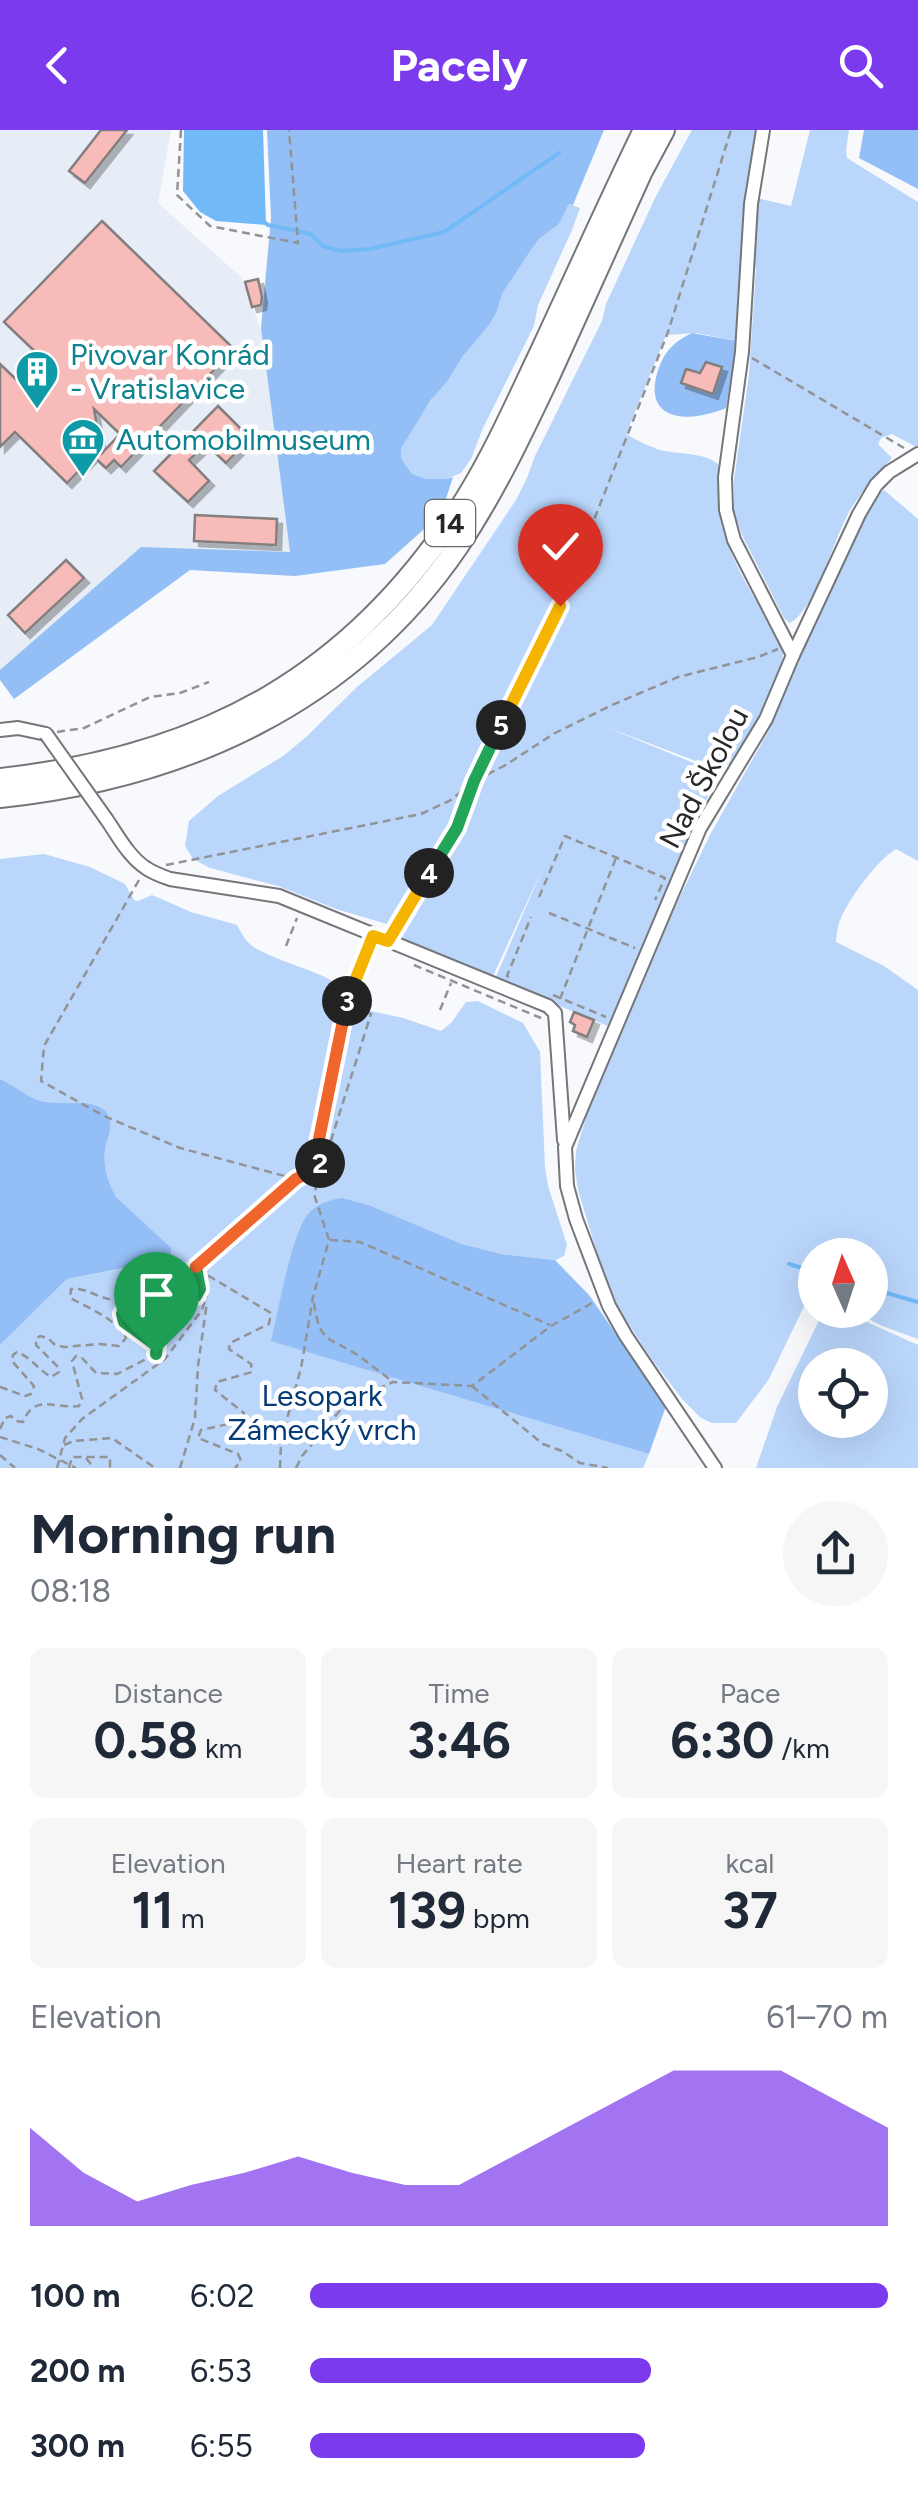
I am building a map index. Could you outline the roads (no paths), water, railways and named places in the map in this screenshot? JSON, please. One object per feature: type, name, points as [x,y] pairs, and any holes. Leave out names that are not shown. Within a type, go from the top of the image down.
[{"type":"highway","name":"14","points":[[102,772],[132,756],[230,718],[282,689],[354,636],[406,583],[458,510],[504,431],[644,130]]},
{"type":"highway","name":"14","points":[[0,797],[102,772],[159,766],[212,746],[291,704],[383,634],[456,548],[490,493],[520,438],[664,130]]},
{"type":"highway","name":"14","points":[[0,779],[52,782]]},
{"type":"street","points":[[763,130],[751,204],[742,352],[725,478],[726,510],[734,540],[791,650]]},
{"type":"street","name":"Nad Školou","points":[[565,1147],[700,828],[766,719],[791,650],[859,514],[876,485],[917,454]]},
{"type":"street","name":"Nad Školou","points":[[0,730],[18,728],[46,734],[130,853],[146,869],[170,879],[278,896],[536,1000],[555,1014],[571,1202],[610,1306],[626,1336],[716,1468]]},
{"type":"street","points":[[357,976],[373,936]]},
{"type":"waterway","points":[[263,221],[311,234],[323,246],[340,251],[369,249],[444,232],[559,153]]},
{"type":"waterway","points":[[789,1264],[798,1267]]},
{"type":"waterway","points":[[888,1293],[918,1302]]},
{"type":"place","name":"Pivovar Konrád - Vratislavice","points":[[37,410]]},
{"type":"place","name":"Automobilmuseum","points":[[83,478]]},
{"type":"park label","name":"Lesopark Zámecký vrch","points":[[322,1413]]}]
